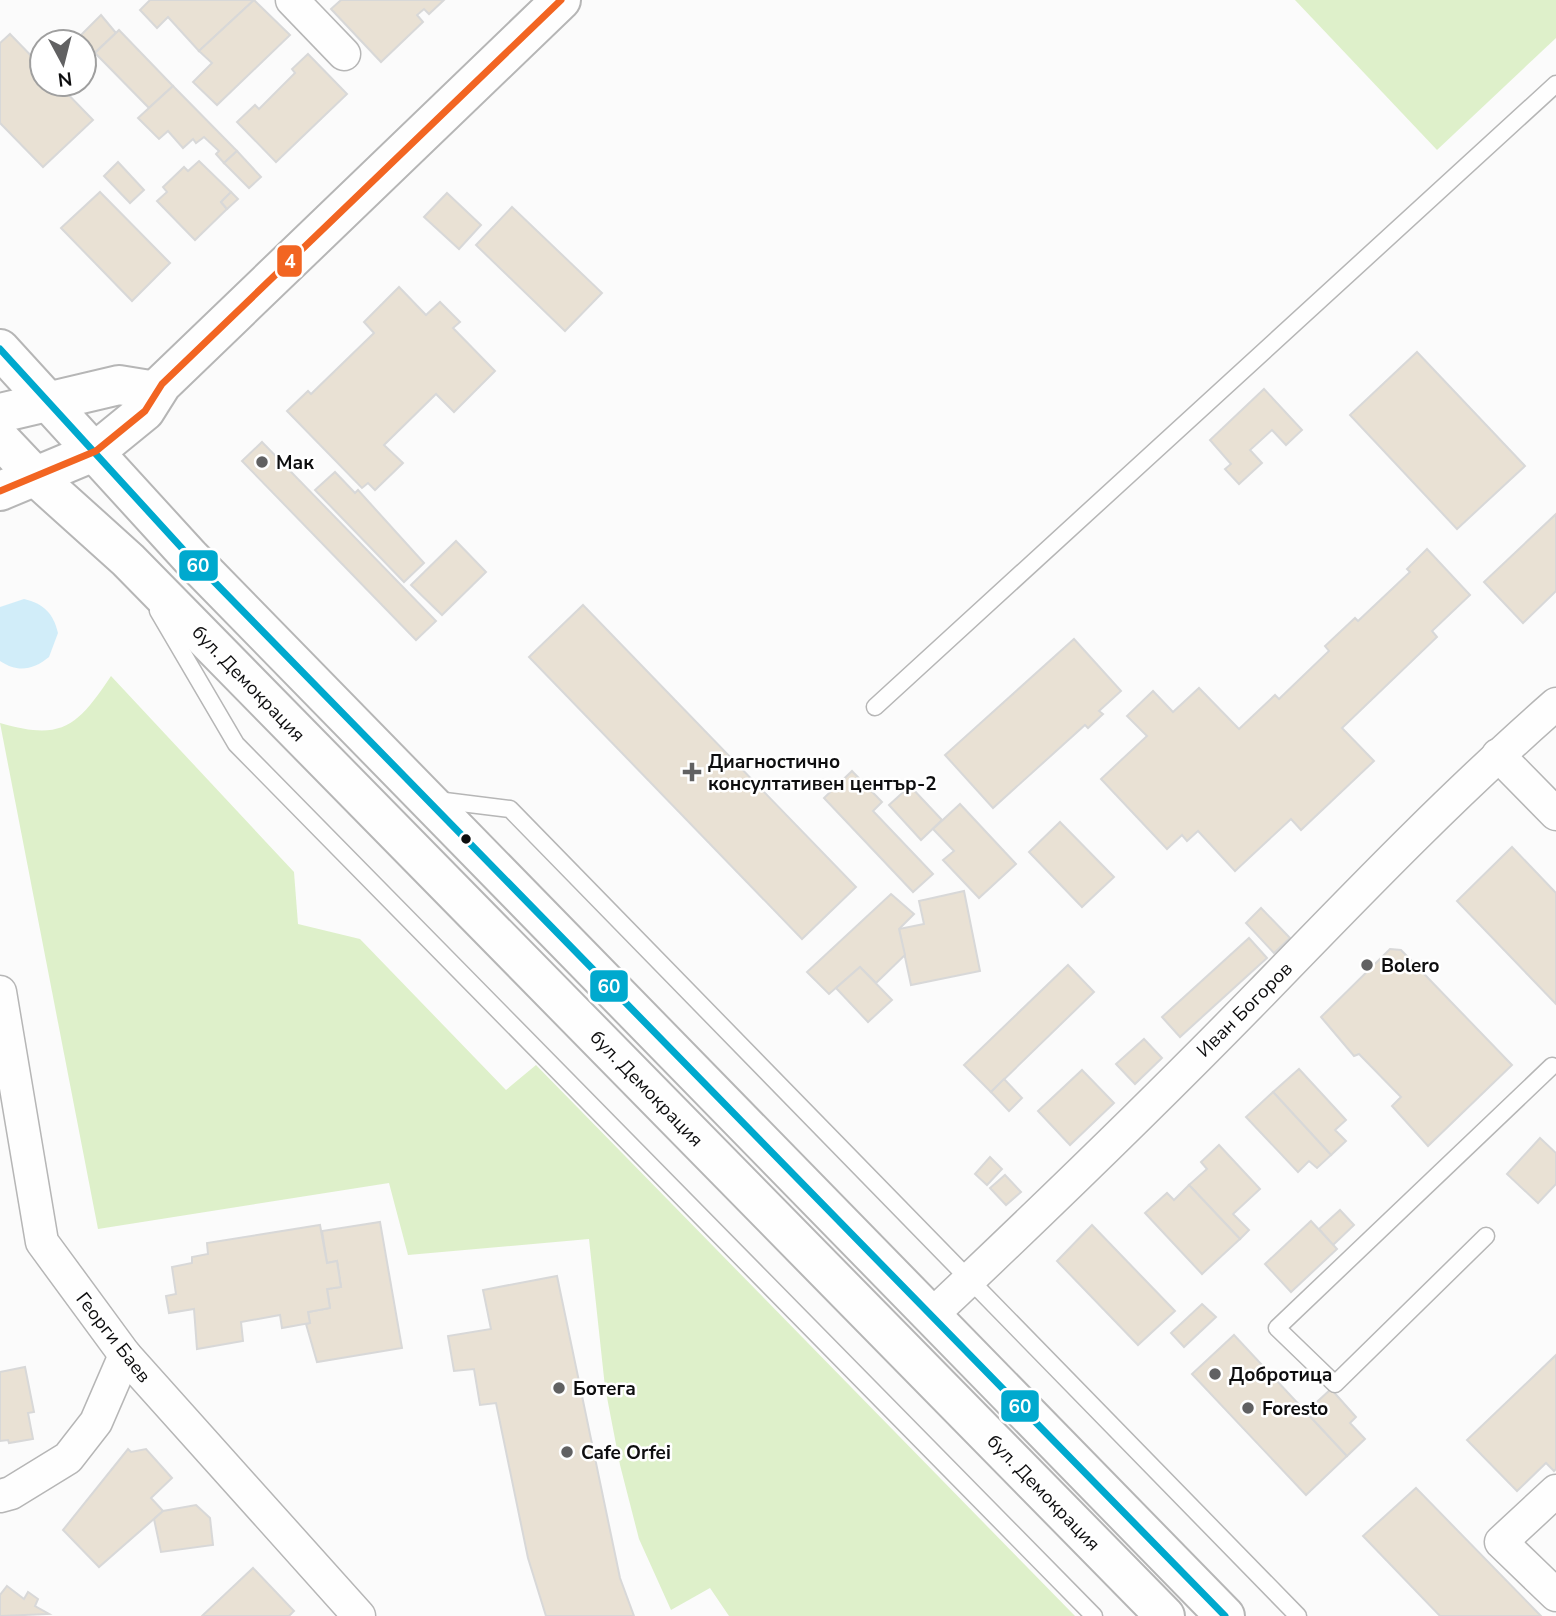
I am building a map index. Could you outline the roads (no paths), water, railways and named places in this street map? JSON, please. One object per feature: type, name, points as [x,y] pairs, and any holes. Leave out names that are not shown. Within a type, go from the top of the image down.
[{"type":"main road","points":[[0,491],[96,452],[145,411],[156,391],[561,0]]},
{"type":"main road","points":[[0,349],[190,556],[1225,1616]]},
{"type":"main road","points":[[0,413],[119,385],[156,391]]},
{"type":"main road","name":"бул. Демокрация","points":[[0,439],[37,478],[128,560],[1165,1616]]},
{"type":"street","points":[[292,0],[344,54]]},
{"type":"street","name":"Иван Богоров","points":[[932,1315],[1007,1245],[1498,755],[1556,704]]},
{"type":"street","points":[[1498,755],[1556,814]]},
{"type":"street","name":"Георги Баев","points":[[0,992],[42,1242],[125,1355],[359,1616]]},
{"type":"street","points":[[0,1496],[12,1493],[68,1458],[96,1422],[125,1355]]},
{"type":"street","points":[[1556,1491],[1501,1542],[1556,1595]]},
{"type":"lane","points":[[875,707],[1556,85]]},
{"type":"lane","name":"бул. Демокрация","points":[[128,560],[236,744],[1094,1616]]},
{"type":"lane","points":[[431,800],[510,809],[1298,1616]]},
{"type":"lane","points":[[1486,1236],[1335,1384],[1277,1328],[1552,1066]]},
{"type":"water","points":[[24,599],[47,610],[58,633],[49,657],[37,665],[19,668],[0,661],[0,607]]},
{"type":"place","name":"Мак","points":[[262,462]]},
{"type":"place","name":"Диагностично консултативен център-2","points":[[692,772]]},
{"type":"place","name":"Bolero","points":[[1367,965]]},
{"type":"place","name":"Добротица","points":[[1215,1374]]},
{"type":"place","name":"Ботега","points":[[559,1388]]},
{"type":"place","name":"Foresto","points":[[1248,1408]]},
{"type":"place","name":"Cafe Orfei","points":[[567,1452]]}]
